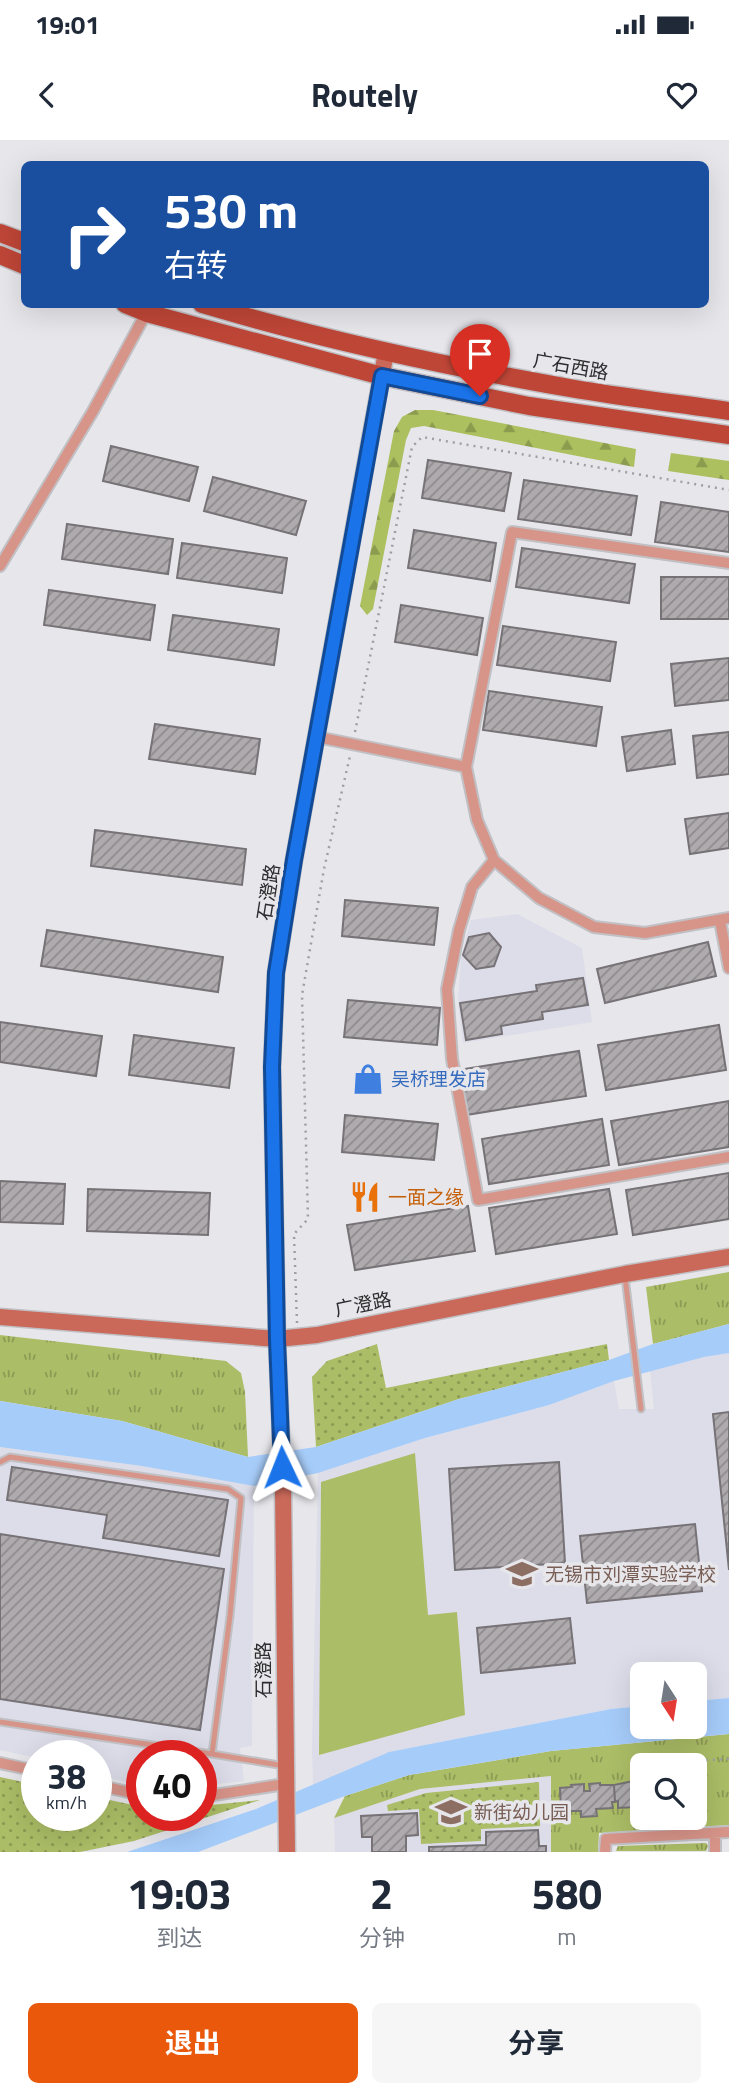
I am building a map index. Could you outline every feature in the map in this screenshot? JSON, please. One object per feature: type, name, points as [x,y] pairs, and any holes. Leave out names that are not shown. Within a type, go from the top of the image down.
[{"type":"main road","points":[[0,233],[21,241]]},
{"type":"main road","points":[[0,255],[21,264]]},
{"type":"main road","name":"广石西路","points":[[215,308],[386,352],[581,390],[729,411]]},
{"type":"main road","points":[[149,309],[382,376],[529,407],[729,435]]},
{"type":"street","points":[[0,566],[93,411],[149,309]]},
{"type":"street","name":"石澄路","points":[[287,1852],[283,1488],[277,1339],[272,1067],[276,973],[386,352]]},
{"type":"street","points":[[729,563],[512,533],[466,767],[477,820],[494,860],[539,898],[594,927],[645,933],[725,920],[729,968]]},
{"type":"street","points":[[317,737],[466,767]]},
{"type":"street","points":[[494,860],[472,887],[459,930],[447,989],[452,1059],[478,1200],[729,1157]]},
{"type":"street","name":"广澄路","points":[[0,1317],[277,1339],[317,1335],[625,1274],[729,1257]]},
{"type":"street","points":[[0,1763],[21,1768]]},
{"type":"street","points":[[217,1795],[285,1784]]},
{"type":"street","points":[[605,1852],[606,1839],[729,1832]]},
{"type":"street","points":[[715,1852],[716,1833]]},
{"type":"lane","points":[[625,1274],[641,1409]]},
{"type":"lane","points":[[0,1462],[10,1457],[228,1489],[241,1497],[230,1616],[214,1740]]},
{"type":"lane","points":[[0,1722],[126,1741]]},
{"type":"lane","points":[[217,1755],[285,1766]]},
{"type":"path","points":[[297,1337],[294,1234],[308,1219],[302,995],[324,869],[353,744],[412,447],[422,437],[729,490]]},
{"type":"path","points":[[707,1760],[729,1759]]},
{"type":"shaded area","points":[[517,914],[582,948],[592,1022],[463,1043],[458,1002],[461,957],[471,920]]},
{"type":"shaded area","name":"无锡市刘潭实验学校","points":[[729,1353],[729,1698],[707,1700],[707,1662],[630,1662],[630,1707],[389,1752],[313,1785],[318,1473],[425,1438],[549,1405],[614,1381],[619,1409],[654,1409],[650,1371]]},
{"type":"shaded area","points":[[0,1447],[142,1466],[254,1486],[252,1746],[240,1748],[244,1781],[217,1784],[217,1740],[126,1740],[126,1782],[112,1779],[112,1740],[21,1740],[21,1755],[0,1750]]},
{"type":"shaded area","name":"新街幼儿园","points":[[551,1776],[551,1852],[335,1852],[334,1818],[420,1789]]},
{"type":"green space","points":[[415,410],[433,410],[636,449],[634,467],[424,426],[411,428],[406,440],[373,609],[367,615],[360,606],[394,431],[402,417]]},
{"type":"green space","points":[[671,453],[729,461],[729,480],[668,471]]},
{"type":"green space","points":[[729,1272],[729,1324],[653,1344],[646,1287]]},
{"type":"green space","points":[[0,1335],[226,1361],[241,1373],[245,1392],[248,1457],[122,1421],[0,1401]]},
{"type":"green space","points":[[377,1344],[386,1388],[607,1344],[609,1360],[459,1399],[316,1447],[312,1377],[327,1361]]},
{"type":"green space","points":[[415,1453],[428,1615],[457,1612],[465,1715],[319,1755],[321,1482]]},
{"type":"green space","points":[[729,1734],[729,1825],[707,1826],[707,1753],[630,1753],[630,1830],[648,1830],[599,1833],[598,1852],[551,1852],[551,1776],[420,1789],[334,1818],[345,1796],[409,1775],[551,1751],[666,1740],[707,1740],[707,1736]]},
{"type":"green space","points":[[0,1777],[21,1782],[21,1831],[112,1831],[112,1800],[126,1804],[126,1831],[165,1831],[134,1841],[80,1852],[0,1852]]},
{"type":"green space","points":[[539,1782],[540,1826],[481,1829],[481,1841],[421,1844],[419,1809],[388,1811],[387,1805],[426,1793]]},
{"type":"green space","points":[[260,1800],[217,1814],[217,1804]]},
{"type":"green space","points":[[706,1843],[706,1851],[616,1851],[618,1846]]},
{"type":"water","points":[[729,1324],[729,1353],[614,1381],[549,1405],[425,1438],[318,1473],[254,1486],[142,1466],[0,1447],[0,1401],[122,1421],[248,1457],[316,1447],[459,1399],[609,1360],[653,1344]]},
{"type":"water","points":[[729,1698],[729,1734],[707,1736],[707,1700]]},
{"type":"water","points":[[630,1707],[630,1740],[666,1740],[551,1751],[409,1775],[345,1796],[198,1852],[127,1852],[190,1831],[217,1831],[217,1822],[256,1809],[389,1752]]},
{"type":"building","points":[[111,446],[198,467],[189,501],[103,481]]},
{"type":"building","points":[[428,460],[511,473],[504,511],[422,498]]},
{"type":"building","points":[[213,477],[306,501],[296,535],[204,511]]},
{"type":"building","points":[[524,480],[637,496],[631,535],[518,519]]},
{"type":"building","points":[[661,502],[729,512],[729,552],[655,542]]},
{"type":"building","points":[[67,524],[173,539],[168,574],[62,559]]},
{"type":"building","points":[[414,530],[496,543],[490,581],[408,568]]},
{"type":"building","points":[[182,543],[287,558],[282,593],[177,578]]},
{"type":"building","points":[[522,548],[635,564],[629,603],[516,587]]},
{"type":"building","points":[[661,577],[729,577],[729,619],[661,619]]},
{"type":"building","points":[[49,590],[155,605],[150,640],[44,625]]},
{"type":"building","points":[[401,605],[483,618],[477,655],[395,642]]},
{"type":"building","points":[[173,615],[279,629],[274,665],[168,650]]},
{"type":"building","points":[[503,626],[616,642],[610,681],[497,665]]},
{"type":"building","points":[[729,658],[729,700],[675,706],[671,664]]},
{"type":"building","points":[[489,691],[602,707],[596,746],[483,730]]},
{"type":"building","points":[[155,724],[260,739],[255,774],[149,759]]},
{"type":"building","points":[[671,730],[675,764],[627,771],[622,737]]},
{"type":"building","points":[[729,732],[729,774],[697,778],[693,736]]},
{"type":"building","points":[[729,813],[729,848],[690,854],[685,819]]},
{"type":"building","points":[[95,830],[246,849],[242,885],[91,866]]},
{"type":"building","points":[[345,900],[438,908],[434,945],[342,936]]},
{"type":"building","points":[[47,930],[223,957],[218,992],[41,966]]},
{"type":"building","points":[[489,933],[501,947],[494,966],[476,969],[463,955],[469,937]]},
{"type":"building","points":[[708,942],[716,976],[605,1003],[597,969]]},
{"type":"building","points":[[583,978],[588,1005],[542,1012],[543,1019],[501,1026],[502,1034],[466,1040],[460,1003],[537,991],[536,985]]},
{"type":"building","points":[[348,1000],[440,1008],[437,1045],[344,1037]]},
{"type":"building","points":[[0,1022],[102,1036],[96,1076],[0,1062]]},
{"type":"building","points":[[719,1025],[726,1070],[606,1090],[598,1045]]},
{"type":"building","points":[[134,1035],[234,1048],[229,1088],[129,1075]]},
{"type":"building","points":[[579,1051],[586,1096],[466,1115],[458,1070]]},
{"type":"building","points":[[729,1101],[729,1147],[619,1165],[611,1121]]},
{"type":"building","points":[[345,1115],[438,1124],[434,1160],[342,1152]]},
{"type":"building","points":[[602,1119],[609,1165],[489,1184],[482,1139]]},
{"type":"building","points":[[729,1173],[729,1219],[633,1235],[626,1190]]},
{"type":"building","points":[[0,1181],[65,1184],[63,1224],[0,1222]]},
{"type":"building","points":[[88,1189],[210,1193],[208,1235],[87,1231]]},
{"type":"building","points":[[609,1189],[617,1234],[496,1254],[489,1208]]},
{"type":"building","points":[[468,1206],[475,1251],[355,1270],[347,1225]]},
{"type":"building","points":[[729,1412],[729,1570],[713,1414]]},
{"type":"building","points":[[559,1462],[565,1563],[455,1570],[449,1469]]},
{"type":"building","points":[[12,1467],[228,1500],[219,1556],[103,1538],[107,1515],[7,1500]]},
{"type":"building","points":[[695,1524],[702,1591],[587,1603],[580,1536]]},
{"type":"building","points":[[0,1534],[224,1569],[200,1730],[0,1699]]},
{"type":"building","points":[[570,1618],[575,1663],[481,1673],[477,1628]]},
{"type":"building","points":[[630,1782],[630,1807],[618,1808],[614,1785]]},
{"type":"building","points":[[584,1784],[584,1791],[590,1791],[589,1784],[614,1785],[613,1808],[596,1809],[597,1816],[581,1817],[581,1811],[561,1811],[560,1788]]},
{"type":"building","points":[[417,1813],[418,1835],[406,1836],[406,1852],[372,1852],[372,1837],[362,1837],[361,1816]]},
{"type":"building","points":[[538,1830],[539,1846],[546,1846],[546,1852],[429,1852],[429,1847],[486,1845],[486,1832]]},
{"type":"place","name":"吴桥理发店","points":[[368,1079]]},
{"type":"place","name":"一面之缘","points":[[365,1197]]},
{"type":"place","name":"无锡市刘潭实验学校","points":[[522,1574]]},
{"type":"place","name":"新街幼儿园","points":[[451,1812]]},
{"type":"route","points":[[282,1467],[272,1067],[276,973],[382,376],[480,396]]}]
